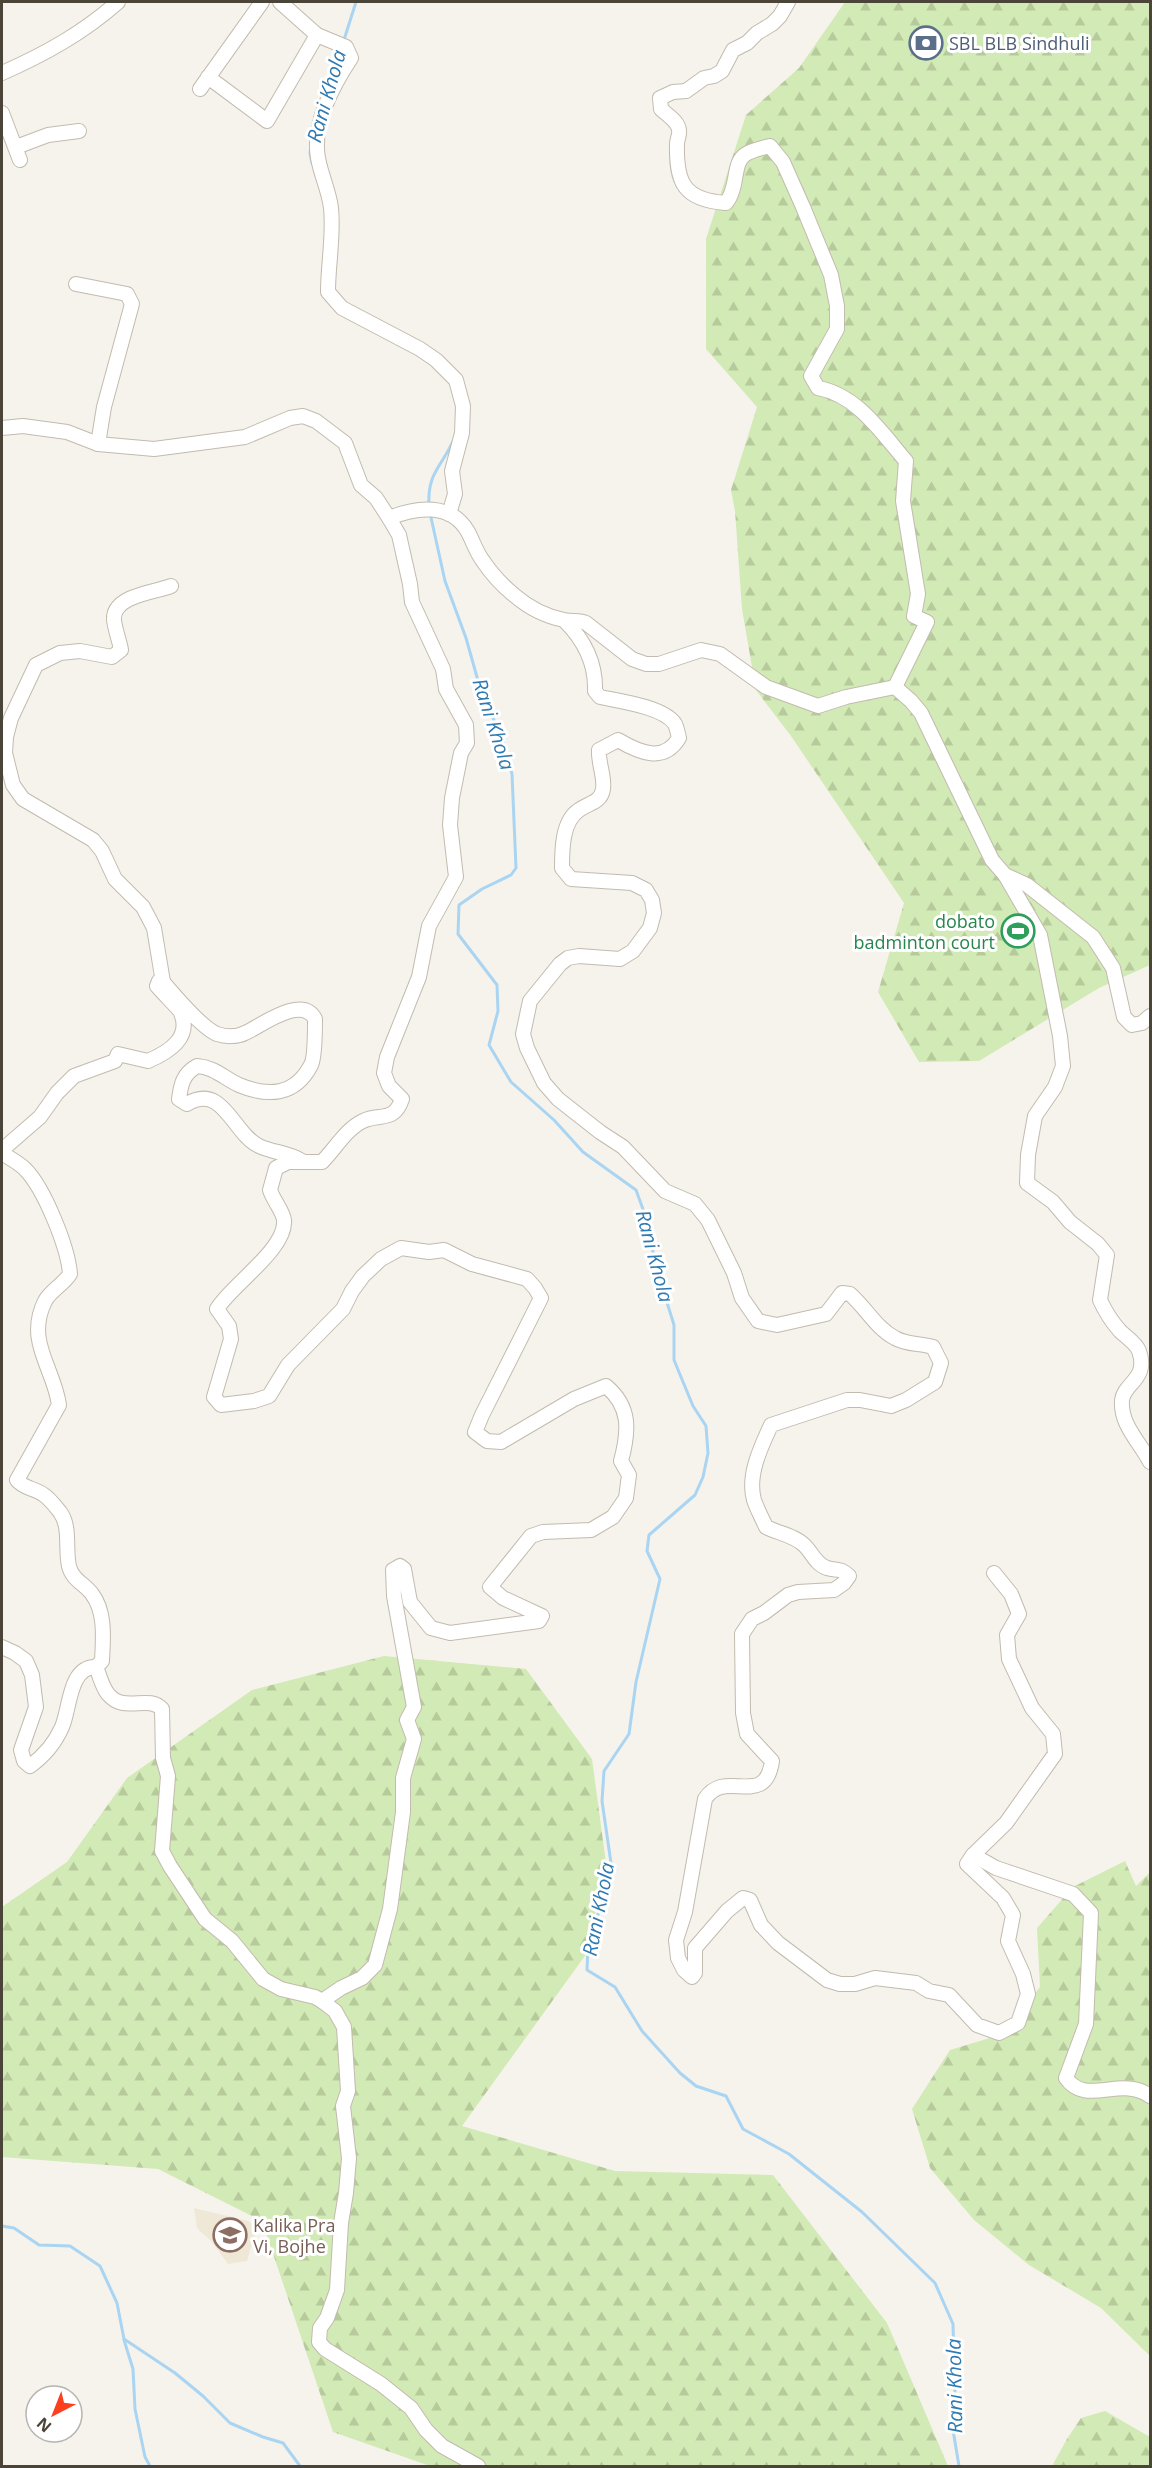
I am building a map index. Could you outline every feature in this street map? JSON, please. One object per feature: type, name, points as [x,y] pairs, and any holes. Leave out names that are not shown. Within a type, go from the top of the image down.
[{"type":"street","points":[[2,73],[69,40],[118,2]]},
{"type":"street","points":[[200,89],[262,2]]},
{"type":"street","points":[[280,2],[295,6],[317,35],[346,46],[351,58],[341,73],[324,112],[318,136],[317,155],[331,207],[328,292],[342,308],[420,349],[436,360],[456,380],[463,406],[462,433],[452,471],[454,494],[443,511]]},
{"type":"street","points":[[788,2],[772,24],[757,33],[747,43],[733,50],[722,70],[714,76],[704,78],[686,91],[673,92],[660,98],[661,109],[675,121],[679,129],[677,142],[679,177],[686,189],[708,201],[726,202],[734,194],[738,162],[746,154],[770,146],[783,162],[831,275],[837,306],[837,329],[811,376],[818,388],[835,391],[854,404],[906,461],[903,501],[918,594],[915,616],[927,622],[895,687]]},
{"type":"street","points":[[208,77],[267,121],[317,35]]},
{"type":"street","points":[[2,113],[18,153],[48,135],[79,132]]},
{"type":"street","points":[[76,284],[127,294],[132,304],[104,407],[98,444]]},
{"type":"street","points":[[2,428],[23,426],[67,432],[98,444],[154,449],[245,437],[290,418],[303,416],[316,421],[345,443],[362,485],[376,498],[399,535],[412,602],[442,669],[446,689],[466,725],[466,743],[461,753],[452,798],[450,825],[456,877],[429,926],[419,977],[387,1057],[384,1073],[389,1086],[402,1099],[399,1108],[390,1115],[364,1120],[355,1126],[321,1162],[288,1162],[276,1168],[270,1190],[284,1217],[284,1228],[273,1246],[235,1290],[223,1299],[217,1309],[229,1326],[231,1339],[214,1397],[221,1405],[270,1396],[288,1365],[343,1309],[363,1276],[381,1259],[401,1248],[429,1252],[444,1250],[472,1264],[527,1279],[536,1288],[541,1298],[482,1415],[476,1432],[487,1441],[501,1442],[574,1399],[606,1386],[618,1395],[626,1416],[626,1443],[621,1461],[629,1475],[626,1498],[614,1517],[591,1530],[543,1532],[531,1536],[490,1587],[503,1598],[542,1616],[539,1622],[450,1633],[431,1628],[410,1602],[404,1569],[400,1566],[393,1570],[394,1596],[414,1707],[407,1720],[414,1739],[403,1778],[403,1812],[390,1909],[375,1965],[362,1978],[322,2001]]},
{"type":"street","points":[[389,518],[422,508],[443,511],[467,530],[482,560],[514,595],[538,613],[565,621],[586,623],[632,659],[646,664],[659,664],[701,650],[720,654],[766,687],[818,706],[846,697],[895,687]]},
{"type":"street","points":[[171,586],[134,596],[118,608],[113,617],[121,650],[112,657],[81,651],[60,653],[36,665],[11,718],[5,753],[13,785],[23,799],[93,840],[102,851],[115,879],[142,907],[153,928],[163,982],[205,1026],[217,1034],[228,1036],[245,1033],[267,1019],[295,1010],[306,1009],[312,1012],[315,1019],[313,1064],[294,1085],[282,1092],[262,1092],[235,1083],[213,1069],[197,1066],[187,1072],[181,1084],[179,1100],[187,1104],[196,1099],[216,1102],[251,1141],[260,1146],[289,1153],[302,1161]]},
{"type":"street","points":[[565,621],[577,633],[596,672],[595,691],[600,697],[637,704],[659,713],[674,723],[679,738],[672,749],[662,753],[641,752],[618,740],[599,750],[603,789],[590,805],[578,810],[567,829],[562,868],[571,879],[632,883],[646,890],[652,900],[654,913],[650,928],[633,951],[620,959],[579,956],[568,958],[530,1001],[524,1034],[527,1048],[544,1083],[558,1099],[639,1161],[665,1191],[695,1204],[708,1220],[734,1273],[742,1298],[758,1321],[777,1325],[811,1319],[826,1314],[842,1293],[850,1294],[881,1329],[896,1339],[915,1345],[933,1347],[941,1363],[935,1382],[906,1400],[891,1406],[848,1400],[771,1425],[752,1481],[754,1500],[766,1527],[797,1540],[806,1546],[811,1556],[827,1568],[842,1569],[849,1576],[834,1590],[788,1594],[764,1613],[752,1619],[742,1634],[743,1713],[747,1734],[772,1761],[771,1771],[767,1779],[759,1786],[717,1786],[705,1799],[685,1912],[676,1940],[678,1958],[684,1970],[692,1977],[695,1973],[695,1948],[728,1911],[743,1898],[750,1900],[761,1925],[778,1943],[827,1980],[840,1984],[855,1984],[875,1978],[916,1983],[929,1992],[949,1995],[977,2025],[999,2033],[1018,2023],[1028,1994],[1023,1974],[1008,1941],[1014,1915],[1003,1898],[967,1864],[973,1855],[1006,1823],[1055,1754],[1053,1734],[1032,1708],[1009,1659],[1007,1635],[1019,1614],[1011,1594],[994,1573]]},
{"type":"street","points":[[895,687],[921,713],[992,860],[1005,876],[1040,935],[1060,1036],[1063,1066],[1054,1087],[1035,1116],[1026,1183],[1053,1202],[1070,1222],[1098,1244],[1107,1255],[1100,1300],[1121,1333],[1139,1350],[1141,1368],[1122,1401],[1128,1428],[1144,1449],[1150,1462]]},
{"type":"street","points":[[1005,876],[1027,885],[1093,937],[1113,968],[1125,1017],[1132,1025],[1142,1023],[1150,1016]]},
{"type":"street","points":[[2,1647],[26,1661],[32,1674],[36,1707],[21,1750],[24,1761],[30,1766],[50,1748],[62,1727],[72,1689],[79,1675],[90,1667],[96,1667],[102,1661],[103,1629],[91,1592],[72,1575],[68,1565],[67,1533],[61,1513],[45,1495],[22,1486],[16,1480],[59,1406],[57,1394],[39,1348],[38,1317],[46,1299],[65,1283],[70,1274],[70,1267],[62,1237],[39,1189],[24,1168],[2,1152],[40,1117],[57,1093],[74,1076],[115,1061],[118,1054],[147,1061],[176,1045],[184,1032],[183,1022],[179,1009],[157,986],[159,981],[163,982]]},
{"type":"street","points":[[96,1667],[104,1689],[118,1702],[135,1705],[150,1702],[157,1703],[162,1708],[163,1758],[168,1776],[162,1851],[197,1908],[218,1932],[232,1941],[270,1985],[322,2001],[335,2011],[344,2027],[348,2091],[343,2106],[349,2158],[341,2223],[337,2290],[327,2318],[320,2328],[319,2342],[326,2349],[381,2384],[411,2408],[426,2430],[442,2446],[478,2466]]},
{"type":"street","points":[[973,1855],[996,1868],[1073,1894],[1091,1913],[1086,2024],[1066,2078],[1072,2087],[1086,2091],[1125,2087],[1137,2089],[1150,2096]]},
{"type":"shaded area","name":"Kalika Pra Vi, Bojhe","points":[[194,2208],[248,2221],[257,2227],[247,2261],[228,2264],[212,2242],[197,2228]]},
{"type":"green space","points":[[845,2],[1150,2],[1150,965],[1099,988],[979,1061],[919,1062],[878,992],[904,903],[791,736],[756,690],[742,609],[735,511],[731,490],[757,407],[706,349],[706,239],[746,115],[799,68]]},
{"type":"green space","name":"dobato badminton court","points":[[1018,918],[1029,923],[1018,945],[1008,940]]},
{"type":"green space","points":[[384,1656],[526,1669],[592,1759],[606,1863],[587,1953],[462,2126],[615,2171],[773,2175],[887,2323],[948,2466],[430,2466],[333,2432],[262,2221],[158,2169],[2,2157],[2,1907],[67,1862],[127,1778],[252,1690]]},
{"type":"green space","points":[[1125,1861],[1136,1886],[1150,1872],[1150,2356],[1101,2308],[1029,2265],[974,2220],[930,2168],[912,2109],[950,2050],[1003,2034],[1040,1987],[1037,1928],[1073,1887]]},
{"type":"green space","points":[[1105,2411],[1150,2437],[1150,2466],[1052,2466],[1081,2418]]},
{"type":"waterway","name":"Rani Khola","points":[[343,43],[356,2]]},
{"type":"waterway","name":"Rani Khola","points":[[326,88],[340,49]]},
{"type":"waterway","name":"Rani Khola","points":[[311,146],[312,163]]},
{"type":"waterway","name":"Rani Khola","points":[[429,506],[430,485],[454,439]]},
{"type":"waterway","name":"Rani Khola","points":[[430,513],[445,581],[466,638],[482,695],[502,737],[512,774],[516,868],[511,875],[482,889],[459,905],[458,934],[497,985],[498,1011],[489,1045],[511,1082],[554,1120],[583,1152],[636,1190],[648,1223],[655,1264],[674,1325],[674,1360],[693,1406],[706,1426],[708,1453],[703,1477],[695,1495],[649,1535],[647,1551],[660,1579],[636,1682],[629,1734],[604,1771],[602,1801],[611,1863],[588,1947],[587,1970],[615,1987],[642,2031],[680,2073],[696,2086],[726,2096],[743,2129],[789,2154],[862,2212],[935,2283],[953,2324],[955,2393],[952,2424],[959,2466]]},
{"type":"waterway","points":[[2,2226],[14,2228],[39,2245],[70,2246],[100,2266],[117,2303],[124,2339],[175,2373],[203,2396],[230,2423],[283,2443],[300,2466]]},
{"type":"waterway","points":[[124,2340],[133,2369],[135,2409],[145,2457],[150,2466]]},
{"type":"place","name":"SBL BLB Sindhuli","points":[[926,43]]},
{"type":"place","name":"dobato badminton court","points":[[1018,931]]},
{"type":"place","name":"Kalika Pra Vi, Bojhe","points":[[230,2235]]}]
